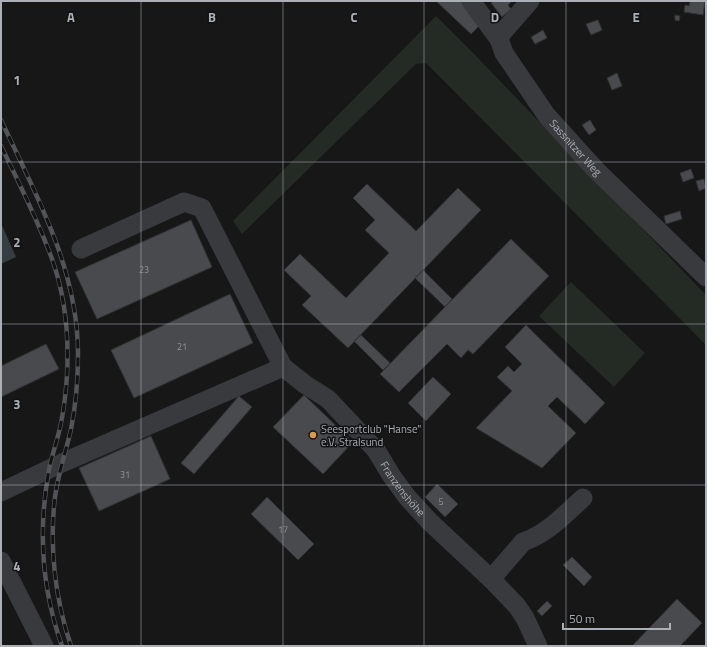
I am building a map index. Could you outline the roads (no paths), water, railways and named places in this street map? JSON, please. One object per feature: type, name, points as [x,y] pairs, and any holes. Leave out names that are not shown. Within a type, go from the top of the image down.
[{"type":"street","name":"Sassnitzer Weg","points":[[471,1],[499,39],[504,53],[547,116],[595,169],[706,277]]},
{"type":"street","points":[[499,39],[502,33],[530,1]]},
{"type":"street","points":[[1,492],[62,463],[283,367],[202,208],[184,202],[81,249]]},
{"type":"street","name":"Franzenshöhe","points":[[283,367],[306,385],[328,399],[376,450],[391,475],[411,502],[517,606],[538,646]]},
{"type":"street","points":[[491,579],[523,542],[552,526],[583,498]]},
{"type":"street","points":[[1,561],[44,646]]},
{"type":"railway","points":[[1,120],[53,233],[71,292],[76,323],[78,354],[75,401],[71,429],[56,488],[53,516],[53,553],[57,591],[65,628],[71,646]]},
{"type":"railway","points":[[1,146],[47,244],[60,287],[67,331],[67,375],[63,411],[60,429],[49,470],[43,537],[46,581],[55,625],[62,646]]},
{"type":"place","name":"Seesportclub \"Hanse\" e.V. Stralsund","points":[[313,435]]}]
